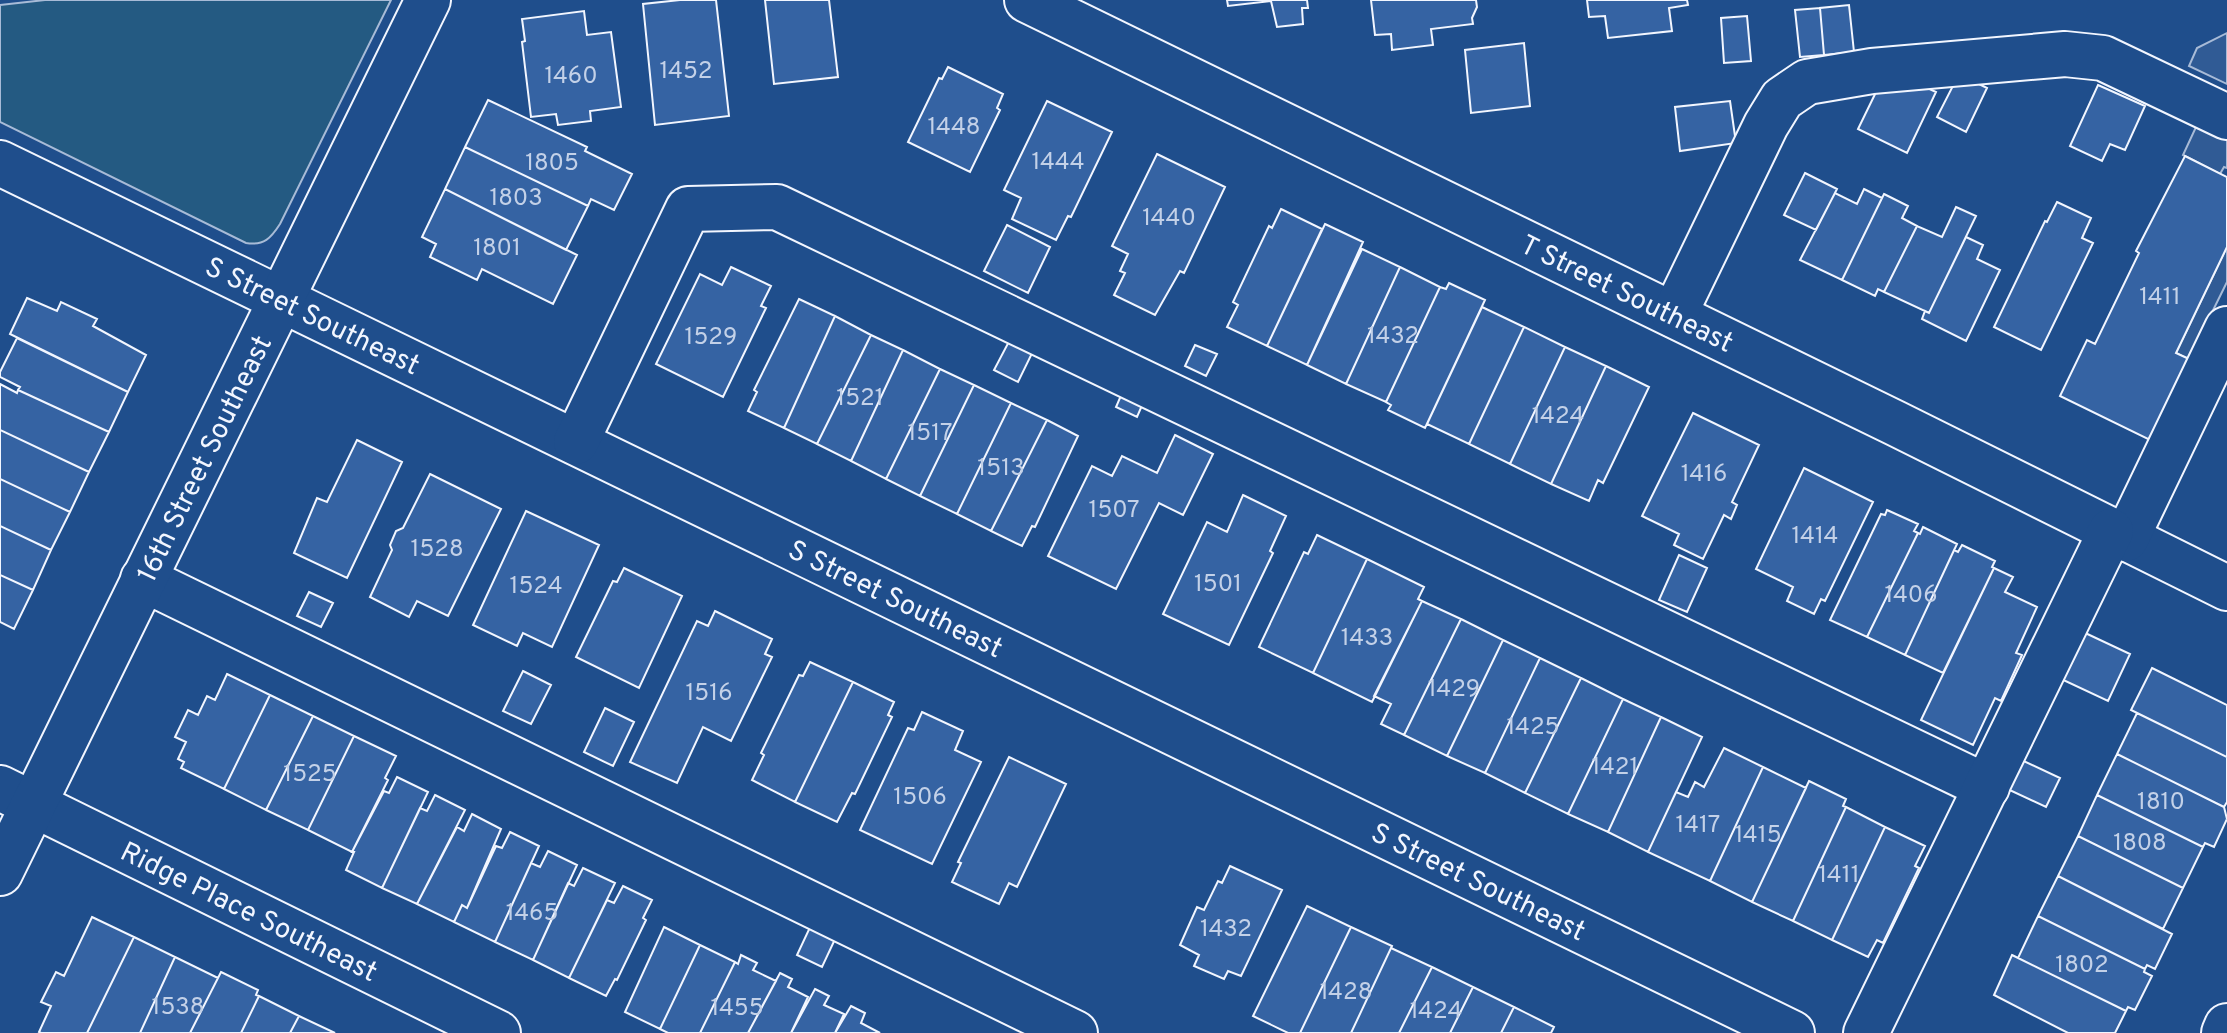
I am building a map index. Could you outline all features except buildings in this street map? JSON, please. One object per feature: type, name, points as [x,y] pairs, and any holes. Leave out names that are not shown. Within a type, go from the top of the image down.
[{"type":"street","name":"16th Street Southeast","points":[[0,873],[17,796],[143,579],[428,0]]},
{"type":"street","name":"T Street Southeast","points":[[1027,0],[2227,588]]},
{"type":"street","points":[[1674,315],[1766,125],[1782,99],[1807,82],[1872,71],[2065,54],[2103,58],[2227,117]]},
{"type":"street","name":"S Street Southeast","points":[[0,163],[1792,1033]]},
{"type":"street","points":[[576,442],[688,209],[777,207],[1987,787]]},
{"type":"street","points":[[1866,1033],[1987,787],[2227,329]]},
{"type":"street","points":[[143,579],[1075,1033]]},
{"type":"street","name":"Ridge Place Southeast","points":[[17,796],[498,1033]]},
{"type":"street","points":[[2224,1033],[2227,1026]]},
{"type":"shaded area","points":[[45,0],[391,0],[280,224],[266,240],[252,244],[0,122],[0,5]]},
{"type":"shaded area","points":[[2227,33],[2227,84],[2189,66],[2197,48]]},
{"type":"shaded area","points":[[2202,114],[2227,126],[2227,168],[2224,167],[2220,174],[2183,155]]},
{"type":"shaded area","points":[[2227,247],[2227,282],[2189,359],[2176,353]]}]
